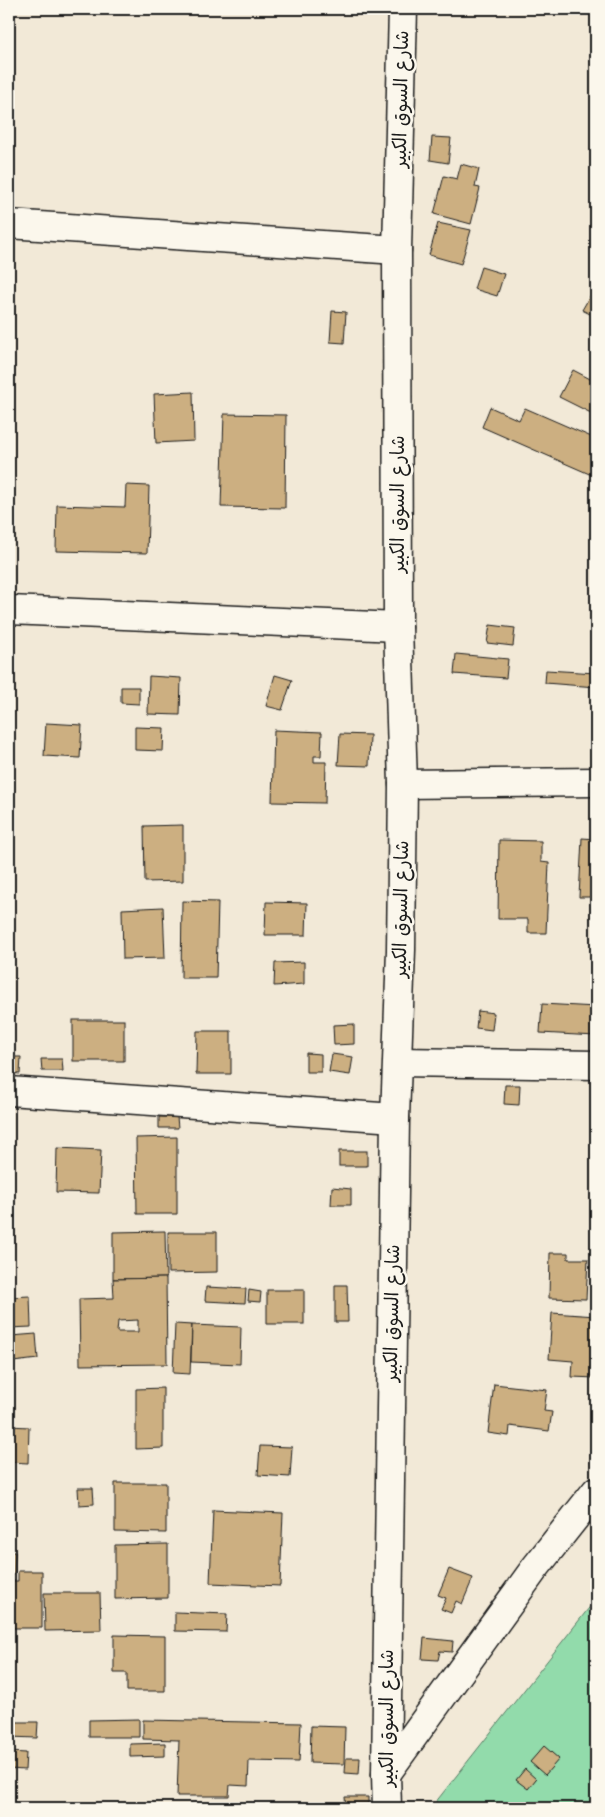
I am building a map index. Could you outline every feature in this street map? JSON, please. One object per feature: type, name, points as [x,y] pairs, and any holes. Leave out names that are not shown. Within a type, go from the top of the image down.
[{"type":"street","name":"شارع السوق الكبير","points":[[387,1808],[395,1118],[398,1062],[403,784],[398,627],[397,250],[404,9]]},
{"type":"street","points":[[9,224],[397,250]]},
{"type":"street","points":[[9,610],[398,627]]},
{"type":"street","points":[[403,784],[596,782]]},
{"type":"street","points":[[398,1062],[596,1065]]},
{"type":"street","points":[[9,1091],[395,1118]]},
{"type":"street","points":[[386,1774],[535,1568],[596,1491]]},
{"type":"green space","points":[[596,1599],[596,1808],[431,1808]]},
{"type":"building","points":[[432,137],[451,138],[448,163],[430,160]]},
{"type":"building","points":[[461,164],[479,169],[475,187],[480,188],[471,224],[434,214],[444,176],[457,179]]},
{"type":"building","points":[[438,223],[471,230],[461,264],[429,255]]},
{"type":"building","points":[[481,267],[504,274],[497,296],[474,289]]},
{"type":"building","points":[[593,291],[596,292],[596,317],[582,310]]},
{"type":"building","points":[[332,311],[346,312],[344,343],[330,342]]},
{"type":"building","points":[[573,370],[596,382],[596,404],[591,413],[559,397]]},
{"type":"building","points":[[193,392],[194,441],[156,443],[154,394]]},
{"type":"building","points":[[490,407],[519,420],[525,408],[596,439],[596,470],[594,476],[482,427]]},
{"type":"building","points":[[224,414],[286,415],[285,508],[221,507]]},
{"type":"building","points":[[126,485],[149,486],[147,553],[56,551],[57,505],[125,507]]},
{"type":"building","points":[[490,625],[515,628],[513,646],[487,643]]},
{"type":"building","points":[[456,654],[508,659],[506,678],[454,674]]},
{"type":"building","points":[[546,670],[596,673],[596,687],[545,683]]},
{"type":"building","points":[[275,675],[292,680],[282,710],[266,706]]},
{"type":"building","points":[[149,676],[181,678],[180,715],[148,714]]},
{"type":"building","points":[[121,687],[139,687],[139,704],[121,703]]},
{"type":"building","points":[[46,723],[82,725],[80,758],[44,756]]},
{"type":"building","points":[[135,727],[164,728],[163,751],[135,750]]},
{"type":"building","points":[[274,730],[322,732],[321,756],[314,756],[314,762],[326,762],[325,803],[272,802]]},
{"type":"building","points":[[340,734],[370,735],[369,766],[338,765]]},
{"type":"building","points":[[183,825],[183,881],[145,882],[144,826]]},
{"type":"building","points":[[582,838],[596,839],[596,897],[579,897]]},
{"type":"building","points":[[499,840],[541,841],[541,862],[549,863],[546,933],[528,933],[528,919],[498,919]]},
{"type":"building","points":[[182,901],[218,902],[216,978],[181,978]]},
{"type":"building","points":[[266,902],[307,903],[306,935],[265,935]]},
{"type":"building","points":[[163,907],[165,958],[123,959],[122,909]]},
{"type":"building","points":[[304,962],[304,984],[274,986],[275,963]]},
{"type":"building","points":[[542,1004],[596,1007],[596,1036],[540,1033]]},
{"type":"building","points":[[478,1011],[494,1013],[492,1030],[476,1028]]},
{"type":"building","points":[[73,1020],[124,1020],[124,1061],[73,1061]]},
{"type":"building","points":[[354,1024],[354,1044],[334,1045],[333,1025]]},
{"type":"building","points":[[197,1031],[231,1031],[231,1074],[196,1074]]},
{"type":"building","points":[[306,1053],[321,1054],[321,1072],[306,1072]]},
{"type":"building","points":[[332,1054],[353,1057],[350,1075],[329,1072]]},
{"type":"building","points":[[9,1057],[21,1057],[20,1074],[9,1073]]},
{"type":"building","points":[[41,1059],[62,1059],[63,1071],[42,1071]]},
{"type":"building","points":[[505,1085],[520,1085],[519,1105],[504,1104]]},
{"type":"building","points":[[159,1117],[177,1117],[178,1128],[159,1128]]},
{"type":"building","points":[[177,1137],[177,1214],[137,1214],[136,1138]]},
{"type":"building","points":[[57,1148],[101,1150],[99,1193],[56,1192]]},
{"type":"building","points":[[339,1151],[367,1151],[367,1166],[339,1166]]},
{"type":"building","points":[[332,1187],[351,1189],[351,1205],[331,1205]]},
{"type":"building","points":[[165,1231],[166,1278],[113,1279],[113,1232]]},
{"type":"building","points":[[168,1232],[217,1232],[217,1272],[168,1273]]},
{"type":"building","points":[[550,1253],[568,1253],[568,1259],[588,1259],[586,1299],[549,1298]]},
{"type":"building","points":[[166,1278],[167,1364],[80,1365],[79,1299],[114,1298],[113,1279]],"holes":[[[138,1320],[138,1332],[117,1332],[118,1321]]]},
{"type":"building","points":[[335,1285],[347,1285],[348,1322],[335,1322]]},
{"type":"building","points":[[206,1287],[246,1289],[245,1303],[205,1301]]},
{"type":"building","points":[[249,1290],[261,1292],[260,1302],[248,1301]]},
{"type":"building","points":[[267,1290],[304,1290],[304,1324],[267,1324]]},
{"type":"building","points":[[30,1296],[31,1327],[9,1328],[9,1297]]},
{"type":"building","points":[[552,1313],[596,1316],[596,1378],[572,1377],[573,1361],[549,1359]]},
{"type":"building","points":[[175,1324],[192,1325],[190,1374],[173,1373]]},
{"type":"building","points":[[192,1325],[241,1327],[240,1364],[191,1362]]},
{"type":"building","points":[[36,1334],[38,1359],[13,1362],[11,1336]]},
{"type":"building","points":[[494,1384],[547,1390],[544,1411],[552,1412],[549,1431],[510,1426],[509,1436],[488,1433]]},
{"type":"building","points":[[163,1388],[163,1448],[136,1449],[136,1389]]},
{"type":"building","points":[[9,1426],[29,1427],[28,1463],[9,1462]]},
{"type":"building","points":[[260,1446],[292,1447],[290,1477],[258,1475]]},
{"type":"building","points":[[115,1483],[166,1483],[166,1533],[115,1532]]},
{"type":"building","points":[[78,1488],[93,1488],[94,1504],[79,1505]]},
{"type":"building","points":[[213,1510],[283,1513],[280,1586],[210,1583]]},
{"type":"building","points":[[168,1544],[168,1598],[115,1599],[115,1545]]},
{"type":"building","points":[[9,1552],[15,1552],[14,1575],[9,1575]]},
{"type":"building","points":[[449,1569],[473,1578],[462,1604],[456,1601],[451,1613],[441,1609],[446,1598],[438,1595]]},
{"type":"building","points":[[18,1571],[42,1571],[42,1628],[9,1628],[9,1581],[18,1581]]},
{"type":"building","points":[[44,1593],[100,1593],[101,1630],[45,1631]]},
{"type":"building","points":[[175,1612],[227,1614],[226,1632],[175,1631]]},
{"type":"building","points":[[114,1635],[165,1636],[165,1691],[127,1691],[127,1673],[114,1673]]},
{"type":"building","points":[[424,1638],[453,1641],[452,1652],[440,1651],[438,1660],[422,1659]]},
{"type":"building","points":[[139,1719],[139,1737],[89,1737],[89,1720]]},
{"type":"building","points":[[143,1720],[301,1723],[299,1762],[249,1761],[248,1786],[230,1785],[229,1796],[177,1796],[179,1740],[143,1739]]},
{"type":"building","points":[[9,1722],[38,1722],[37,1738],[9,1737]]},
{"type":"building","points":[[311,1726],[345,1727],[344,1764],[310,1763]]},
{"type":"building","points":[[165,1743],[165,1756],[130,1757],[130,1744]]},
{"type":"building","points":[[544,1746],[559,1759],[545,1775],[530,1762]]},
{"type":"building","points":[[9,1752],[26,1753],[25,1770],[9,1769]]},
{"type":"building","points":[[346,1758],[360,1758],[359,1774],[345,1773]]},
{"type":"building","points":[[525,1769],[536,1779],[528,1789],[516,1780]]},
{"type":"building","points":[[345,1797],[368,1797],[368,1808],[346,1808]]}]
